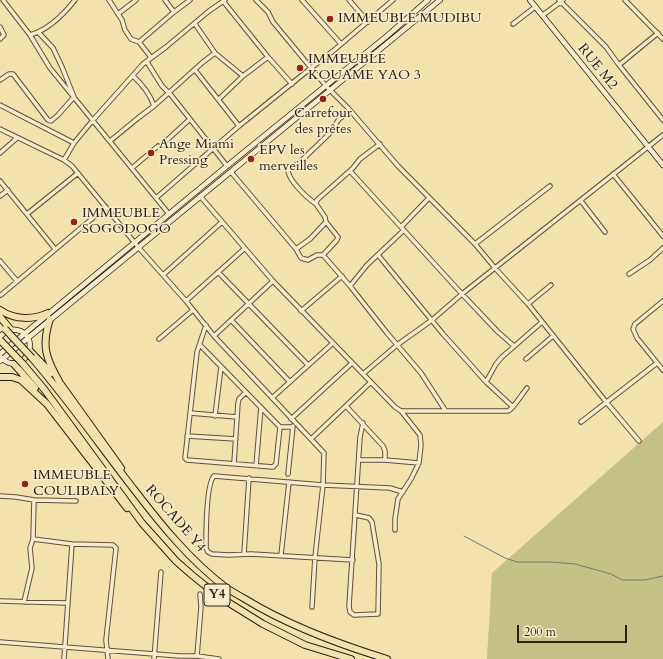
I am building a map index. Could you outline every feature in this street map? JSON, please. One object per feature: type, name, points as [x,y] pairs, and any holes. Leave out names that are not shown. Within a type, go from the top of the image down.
[{"type":"highway","points":[[0,310],[6,314],[18,317],[31,318],[49,316],[45,350],[48,360],[60,383]]},
{"type":"highway","points":[[0,317],[8,329]]},
{"type":"highway","name":"ROCADE Y4","points":[[0,324],[8,329],[52,381],[145,504],[187,553],[225,587],[268,613],[309,631],[387,659]]},
{"type":"highway","name":"ROCADE Y4","points":[[0,338],[44,389],[142,523],[192,575],[218,596],[263,624],[305,645],[351,659]]},
{"type":"highway","points":[[30,351],[60,383],[112,453],[145,504]]},
{"type":"highway","points":[[14,364],[36,388],[125,506],[142,523]]},
{"type":"highway","points":[[0,377],[12,377],[21,380],[47,404]]},
{"type":"main road","points":[[1,358],[28,338],[49,316],[135,242],[326,86],[428,0]]},
{"type":"main road","points":[[1,358],[24,333],[139,248],[200,196],[440,0]]},
{"type":"main road","name":"RUE M2","points":[[530,0],[567,48],[663,165]]},
{"type":"main road","points":[[0,338],[8,329],[15,330],[24,333],[28,338],[30,346],[30,351],[24,360],[14,364],[1,358]]},
{"type":"street","points":[[3,0],[30,35],[50,68],[169,214]]},
{"type":"street","points":[[30,35],[39,33],[67,10],[75,0]]},
{"type":"street","points":[[109,0],[122,20],[125,30],[131,39],[139,42],[150,56],[148,60],[162,86],[214,148],[227,166]]},
{"type":"street","points":[[118,14],[136,0]]},
{"type":"street","points":[[165,0],[174,12]]},
{"type":"street","points":[[139,42],[190,0]]},
{"type":"street","points":[[64,160],[74,143],[93,120],[148,60],[224,0],[268,57],[292,84]]},
{"type":"street","points":[[256,0],[268,12],[273,22],[326,86],[380,144],[398,166],[475,244],[528,304],[606,403],[639,441]]},
{"type":"street","points":[[302,0],[341,44]]},
{"type":"street","points":[[349,0],[368,22]]},
{"type":"street","points":[[156,198],[239,126],[393,0]]},
{"type":"street","points":[[625,0],[663,39]]},
{"type":"street","points":[[543,16],[561,1],[599,39],[663,120]]},
{"type":"street","points":[[513,24],[535,7]]},
{"type":"street","points":[[195,24],[215,53],[243,76]]},
{"type":"street","points":[[0,27],[4,35],[0,39]]},
{"type":"street","points":[[39,33],[53,48],[74,97]]},
{"type":"street","points":[[619,65],[658,33]]},
{"type":"street","points":[[110,141],[154,106],[215,53]]},
{"type":"street","points":[[219,99],[243,76],[268,57]]},
{"type":"street","points":[[195,70],[239,126]]},
{"type":"street","points":[[0,80],[9,74],[13,74],[48,120],[51,121],[58,116],[74,97]]},
{"type":"street","points":[[133,76],[152,98],[154,106]]},
{"type":"street","points":[[0,105],[74,143]]},
{"type":"street","points":[[231,172],[296,249],[301,258],[308,260],[317,255],[323,255],[338,237],[326,222],[325,217],[316,204],[309,200],[288,174],[288,170],[300,162],[329,134],[339,119],[350,111]]},
{"type":"street","points":[[166,141],[190,119]]},
{"type":"street","points":[[0,129],[64,160],[72,166],[214,336],[324,453],[323,485],[315,557],[312,607]]},
{"type":"street","points":[[363,374],[397,345],[432,320],[462,294],[581,201],[613,174],[649,148],[663,135]]},
{"type":"street","points":[[0,153],[18,138]]},
{"type":"street","points":[[316,204],[317,200],[350,171],[360,159],[380,144]]},
{"type":"street","points":[[132,168],[158,146]]},
{"type":"street","points":[[350,171],[462,294],[498,332],[514,346]]},
{"type":"street","points":[[27,214],[78,173]]},
{"type":"street","points":[[613,174],[663,236]]},
{"type":"street","points":[[0,181],[55,249]]},
{"type":"street","points":[[475,244],[550,186]]},
{"type":"street","points":[[0,196],[8,190]]},
{"type":"street","points":[[200,196],[273,281],[395,407],[401,411],[420,435],[418,463],[411,479],[398,499],[395,530]]},
{"type":"street","points":[[350,286],[403,229],[429,198]]},
{"type":"street","points":[[581,201],[605,232]]},
{"type":"street","points":[[1,295],[106,207]]},
{"type":"street","points":[[163,276],[222,222]]},
{"type":"street","points":[[296,249],[310,239],[326,222]]},
{"type":"street","points":[[629,274],[650,260],[663,248]]},
{"type":"street","points":[[186,301],[244,249]]},
{"type":"street","points":[[323,255],[421,373],[445,410]]},
{"type":"street","points":[[378,255],[486,382],[513,407]]},
{"type":"street","points":[[0,261],[17,281]]},
{"type":"street","points":[[218,272],[308,365]]},
{"type":"street","points":[[301,311],[342,276]]},
{"type":"street","points":[[214,336],[273,281]]},
{"type":"street","points":[[528,304],[551,285]]},
{"type":"street","points":[[663,301],[635,324],[633,329],[637,338],[663,370]]},
{"type":"street","points":[[159,339],[193,310]]},
{"type":"street","points":[[231,320],[290,382]]},
{"type":"street","points":[[486,382],[496,364],[542,322]]},
{"type":"street","points":[[206,325],[197,352],[185,458],[187,460],[274,467],[276,464],[280,427]]},
{"type":"street","points":[[526,359],[553,336]]},
{"type":"street","points":[[272,398],[333,343]]},
{"type":"street","points":[[200,345],[280,427],[293,427]]},
{"type":"street","points":[[288,474],[293,420],[352,363]]},
{"type":"street","points":[[581,422],[657,363]]},
{"type":"street","points":[[215,416],[222,367]]},
{"type":"street","points":[[311,439],[371,382]]},
{"type":"street","points":[[401,411],[508,411],[513,407],[527,388]]},
{"type":"street","points":[[234,463],[239,399],[246,392]]},
{"type":"street","points":[[346,406],[383,446],[385,451],[385,460]]},
{"type":"street","points":[[256,466],[261,407]]},
{"type":"street","points":[[190,413],[237,418]]},
{"type":"street","points":[[356,515],[369,518],[372,522],[379,564],[378,614],[354,615],[350,612],[360,436],[363,423]]},
{"type":"street","points":[[187,436],[236,439]]},
{"type":"street","points":[[359,460],[385,460],[418,463]]},
{"type":"street","points":[[353,560],[280,555],[228,555],[212,554],[208,552],[206,548],[206,520],[212,478],[214,476],[323,485],[390,488],[403,492]]},
{"type":"street","points":[[244,554],[249,478]]},
{"type":"street","points":[[280,555],[289,482]]},
{"type":"street","points":[[0,496],[34,500],[76,501]]},
{"type":"street","points":[[24,602],[32,568],[30,548],[33,539],[34,500]]},
{"type":"street","points":[[33,539],[72,544],[114,545],[116,548],[112,596],[107,626],[106,640],[108,659]]},
{"type":"street","points":[[64,659],[72,544]]},
{"type":"street","points":[[154,659],[161,572]]},
{"type":"street","points":[[197,656],[198,626],[201,607],[200,594]]},
{"type":"street","points":[[0,601],[67,603]]},
{"type":"street","points":[[0,642],[197,656],[219,659]]},
{"type":"shaded area","points":[[663,422],[663,659],[487,659],[492,573]]},
{"type":"waterway","points":[[464,536],[505,558],[517,562],[575,564],[611,574],[622,580],[645,580],[663,576]]},
{"type":"place","name":"IMMEUBLE MUDIBU","points":[[330,19]]},
{"type":"place","name":"IMMEUBLE KOUAME YAO 3","points":[[300,68]]},
{"type":"place","name":"Carrefour des prêtes","points":[[323,99]]},
{"type":"place","name":"Ange Miami Pressing","points":[[151,153]]},
{"type":"place","name":"EPV les merveilles","points":[[251,159]]},
{"type":"place","name":"IMMEUBLE SOGODOGO","points":[[74,222]]},
{"type":"place","name":"IMMEUBLE COULIBALY","points":[[25,484]]}]
